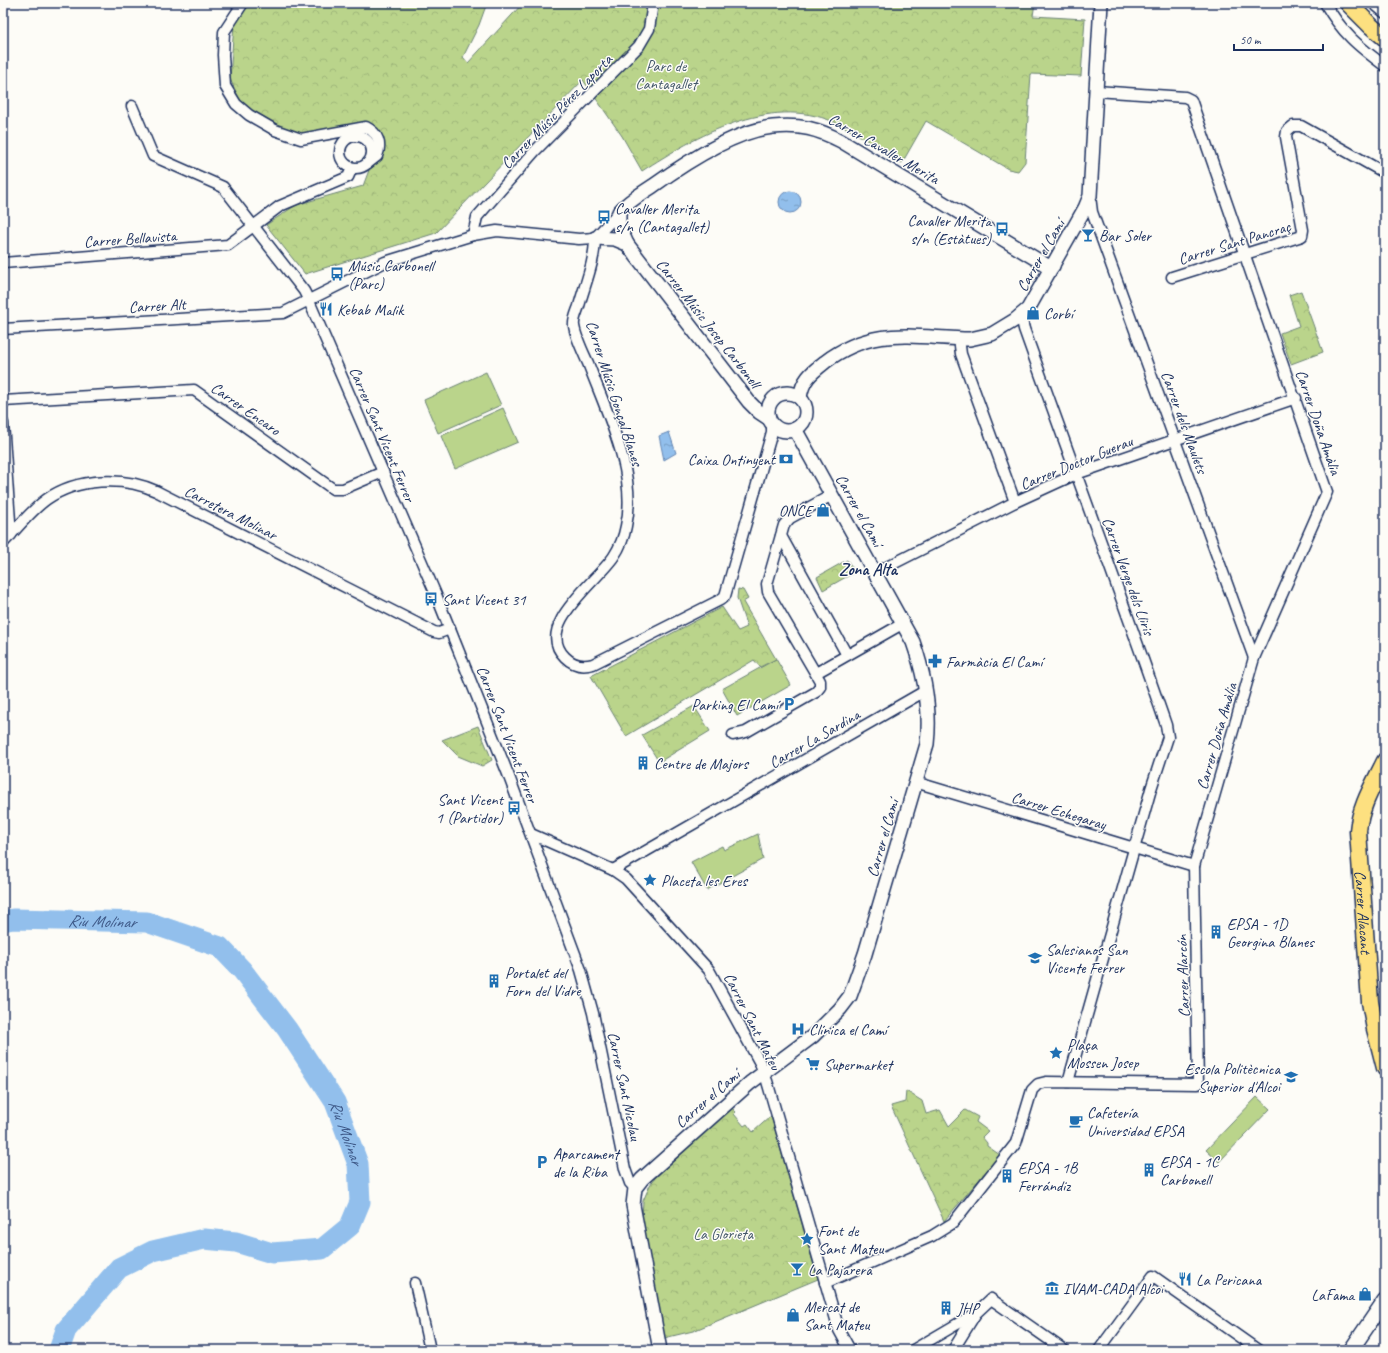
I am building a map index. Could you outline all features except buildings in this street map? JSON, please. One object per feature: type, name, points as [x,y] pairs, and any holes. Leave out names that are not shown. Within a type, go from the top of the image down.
[{"type":"main road","points":[[1348,3],[1366,22],[1385,38]]},
{"type":"main road","name":"Carrer Alacant","points":[[1385,761],[1363,808],[1359,820],[1358,831],[1370,1002],[1385,1068]]},
{"type":"main road","points":[[1351,1350],[1385,1300]]},
{"type":"street","points":[[243,3],[224,32],[222,55],[225,86],[236,104],[249,115],[275,130],[301,139],[366,127],[375,134],[380,145],[377,156],[368,163],[359,168],[352,168],[345,164],[340,154],[343,143],[352,137],[362,138],[370,144],[372,154],[368,163]]},
{"type":"street","name":"Carrer Músic Pérez Laporta","points":[[473,235],[477,217],[486,206],[535,151],[639,46],[648,29],[653,3]]},
{"type":"street","name":"Carrer el Camí","points":[[800,398],[805,380],[830,359],[859,342],[881,336],[976,338],[992,334],[1021,316],[1030,305],[1085,208],[1090,196],[1101,3]]},
{"type":"street","points":[[1325,3],[1335,21],[1355,44],[1385,66]]},
{"type":"street","points":[[1374,3],[1385,13]]},
{"type":"street","name":"Carrer Doña Amàlia","points":[[1096,91],[1185,97],[1191,100],[1296,398],[1327,492],[1254,658],[1194,866]]},
{"type":"street","name":"Carrer Sant Vicent Ferrer","points":[[132,106],[153,156],[223,187],[304,291],[450,629],[531,834]]},
{"type":"street","name":"Carrer Cavaller Merita","points":[[596,238],[619,212],[673,171],[731,140],[753,132],[772,127],[802,126],[816,129],[841,140],[1046,265],[1053,266]]},
{"type":"street","name":"Carrer Sant Pancraç","points":[[1172,277],[1246,255],[1300,237],[1303,234],[1286,137],[1287,131],[1290,128],[1301,126],[1385,173]]},
{"type":"street","name":"Carrer Bellavista","points":[[3,263],[228,245],[280,206],[348,177],[352,168]]},
{"type":"street","name":"Carrer dels Maulets","points":[[1090,196],[1092,212],[1254,658]]},
{"type":"street","name":"Carrer Músic Josep Carbonell","points":[[619,212],[618,226],[627,244],[748,402],[770,421]]},
{"type":"street","points":[[309,301],[385,262],[473,235],[497,231],[579,239],[615,239],[627,244]]},
{"type":"street","name":"Carrer Músic Gonçal Blanes","points":[[596,238],[595,252],[574,326],[618,443],[627,483],[627,524],[622,542],[614,556],[570,606],[561,619],[557,631],[557,641],[559,650],[566,658],[574,664],[583,666],[593,664],[720,600],[725,596],[772,432],[770,421]]},
{"type":"street","name":"Carrer Alt","points":[[3,330],[283,313],[309,301]]},
{"type":"street","name":"Carrer Verge dels Lliris","points":[[1021,316],[1024,329],[1125,606],[1166,725],[1168,736],[1068,1082]]},
{"type":"street","points":[[959,338],[961,354],[1014,502]]},
{"type":"street","name":"Carrer Encaro","points":[[3,402],[194,390],[334,489],[343,489],[383,472]]},
{"type":"street","points":[[788,393],[800,398],[806,407],[806,416],[803,422],[795,430],[782,431],[770,421],[768,407],[777,396],[788,393]]},
{"type":"street","name":"Carrer Doctor Guerau","points":[[875,573],[1014,502],[1076,474],[1296,398]]},
{"type":"street","points":[[3,422],[11,535]]},
{"type":"street","name":"Carrer el Camí","points":[[635,1188],[642,1179],[680,1144],[764,1072],[789,1055],[824,1026],[850,996],[882,901],[928,740],[929,708],[918,655],[913,642],[795,430]]},
{"type":"street","name":"Carretera Molinar","points":[[3,543],[39,506],[66,489],[101,482],[136,484],[156,491],[434,632],[439,633],[450,629]]},
{"type":"street","points":[[733,735],[746,732],[816,692],[820,687],[820,682],[816,673],[768,592],[767,584],[784,525],[790,518],[832,495]]},
{"type":"street","points":[[781,536],[847,655]]},
{"type":"street","points":[[816,673],[902,624]]},
{"type":"street","name":"Carrer La Sardina","points":[[613,870],[926,691]]},
{"type":"street","name":"Carrer Echegaray","points":[[915,782],[1194,866]]},
{"type":"street","name":"Carrer Sant Mateu","points":[[531,834],[613,870],[626,878],[709,970],[748,1039],[764,1072],[839,1330],[850,1350]]},
{"type":"street","name":"Carrer Sant Nicolau","points":[[531,834],[581,970],[592,1013],[625,1169],[630,1183],[635,1188]]},
{"type":"street","name":"Carrer Alarcón","points":[[1068,1082],[1198,1084],[1194,866]]},
{"type":"street","points":[[825,1283],[932,1236],[948,1226],[959,1216],[1016,1144],[1034,1087],[1042,1082],[1068,1082]]},
{"type":"street","points":[[635,1188],[633,1199],[635,1220],[657,1348]]},
{"type":"street","points":[[1099,1350],[1153,1276],[1258,1350]]},
{"type":"street","points":[[415,1283],[430,1350]]},
{"type":"street","points":[[913,1350],[976,1313],[991,1300],[1064,1350]]},
{"type":"street","points":[[953,1350],[976,1313]]},
{"type":"green space","name":"Parc de Cantagallet","points":[[247,3],[487,3],[479,25],[463,57],[468,63],[523,3],[1035,3],[1033,16],[1085,19],[1081,76],[1031,74],[1025,162],[1018,171],[1008,169],[926,121],[902,163],[860,136],[834,122],[809,115],[784,113],[759,116],[734,123],[709,133],[642,171],[622,136],[583,80],[436,233],[305,274],[266,225],[296,205],[363,186],[377,149],[370,135],[362,132],[323,141],[295,136],[243,107],[230,79],[234,24]]},
{"type":"green space","points":[[1301,291],[1323,352],[1291,364],[1280,333],[1299,326],[1289,295]]},
{"type":"green space","points":[[486,372],[501,405],[438,433],[424,400]]},
{"type":"green space","points":[[503,408],[518,442],[455,469],[441,436]]},
{"type":"green space","points":[[847,560],[855,572],[823,590],[817,577]]},
{"type":"green space","points":[[738,589],[743,590],[748,599],[743,602],[776,659],[760,667],[754,660],[626,736],[591,676],[722,607],[738,631],[747,627],[737,598]]},
{"type":"green space","points":[[776,659],[791,685],[737,716],[722,689]]},
{"type":"green space","points":[[694,706],[710,731],[659,762],[642,735]]},
{"type":"green space","points":[[478,726],[492,760],[482,766],[458,756],[442,740]]},
{"type":"green space","points":[[758,834],[763,859],[707,890],[691,862],[722,846],[724,850]]},
{"type":"green space","points":[[906,1091],[922,1101],[926,1114],[940,1110],[949,1126],[965,1110],[978,1117],[976,1122],[988,1131],[982,1137],[987,1143],[987,1146],[1000,1155],[944,1221],[891,1106],[905,1102]]},
{"type":"green space","points":[[1257,1097],[1270,1109],[1219,1162],[1206,1150]]},
{"type":"green space","name":"La Glorieta","points":[[732,1108],[736,1112],[734,1114],[744,1126],[747,1124],[753,1132],[771,1116],[818,1279],[693,1331],[664,1338],[642,1218],[643,1201],[655,1178]]},
{"type":"water","points":[[790,191],[798,194],[801,202],[798,210],[790,213],[782,210],[779,202],[782,194]]},
{"type":"water","points":[[669,432],[676,453],[664,460],[659,436]]},
{"type":"waterway","name":"Riu Molinar","points":[[3,921],[13,919],[147,922],[220,947],[242,970],[287,1029],[335,1102],[358,1164],[360,1202],[350,1226],[322,1249],[272,1253],[236,1242],[204,1239],[153,1251],[119,1268],[66,1330],[59,1350]]},
{"type":"tunnel","points":[[639,1350],[651,1347]]},
{"type":"place","name":"Cavaller Merita s/n (Cantagallet)","points":[[604,217]]},
{"type":"place","name":"Cavaller Merita s/n (Estàtues)","points":[[1002,229]]},
{"type":"place","name":"Bar Soler","points":[[1088,235]]},
{"type":"place","name":"Músic Carbonell (Parc)","points":[[337,274]]},
{"type":"place","name":"Kebab Malik","points":[[326,309]]},
{"type":"place","name":"Corbí","points":[[1033,313]]},
{"type":"place","name":"Caixa Ontinyent","points":[[786,459]]},
{"type":"place","name":"ONCE","points":[[823,510]]},
{"type":"place","name":"Sant Vicent 31","points":[[431,599]]},
{"type":"place","name":"Farmàcia El Camí","points":[[935,661]]},
{"type":"place","name":"Parking El Camí","points":[[789,704]]},
{"type":"place","name":"Centre de Majors","points":[[643,763]]},
{"type":"place","name":"Sant Vicent 1 (Partidor)","points":[[514,808]]},
{"type":"place","name":"Placeta les Eres","points":[[650,880]]},
{"type":"place","name":"EPSA - 1D Georgina Blanes","points":[[1216,932]]},
{"type":"place","name":"Salesianos San Vicente Ferrer","points":[[1035,958]]},
{"type":"place","name":"Portalet del Forn del Vidre","points":[[494,981]]},
{"type":"place","name":"Clínica el Camí","points":[[798,1029]]},
{"type":"place","name":"Plaça Mossen Josep","points":[[1056,1053]]},
{"type":"place","name":"Supermarket","points":[[813,1064]]},
{"type":"place","name":"Escola Politècnica Superior d'Alcoi","points":[[1291,1077]]},
{"type":"place","name":"Cafetería Universidad EPSA","points":[[1076,1121]]},
{"type":"place","name":"Aparcament de la Riba","points":[[542,1162]]},
{"type":"place","name":"EPSA - 1C Carbonell","points":[[1149,1170]]},
{"type":"place","name":"EPSA - 1B Ferrándiz","points":[[1007,1176]]},
{"type":"place","name":"Font de Sant Mateu","points":[[807,1239]]},
{"type":"place","name":"La Pajarera","points":[[797,1269]]},
{"type":"place","name":"La Pericana","points":[[1185,1279]]},
{"type":"place","name":"IVAM-CADA Alcoi","points":[[1052,1288]]},
{"type":"place","name":"LaFama","points":[[1365,1294]]},
{"type":"place","name":"JHP","points":[[946,1308]]},
{"type":"place","name":"Mercat de Sant Mateu","points":[[793,1315]]},
{"type":"district","name":"Zona Alta","points":[[868,569]]}]
